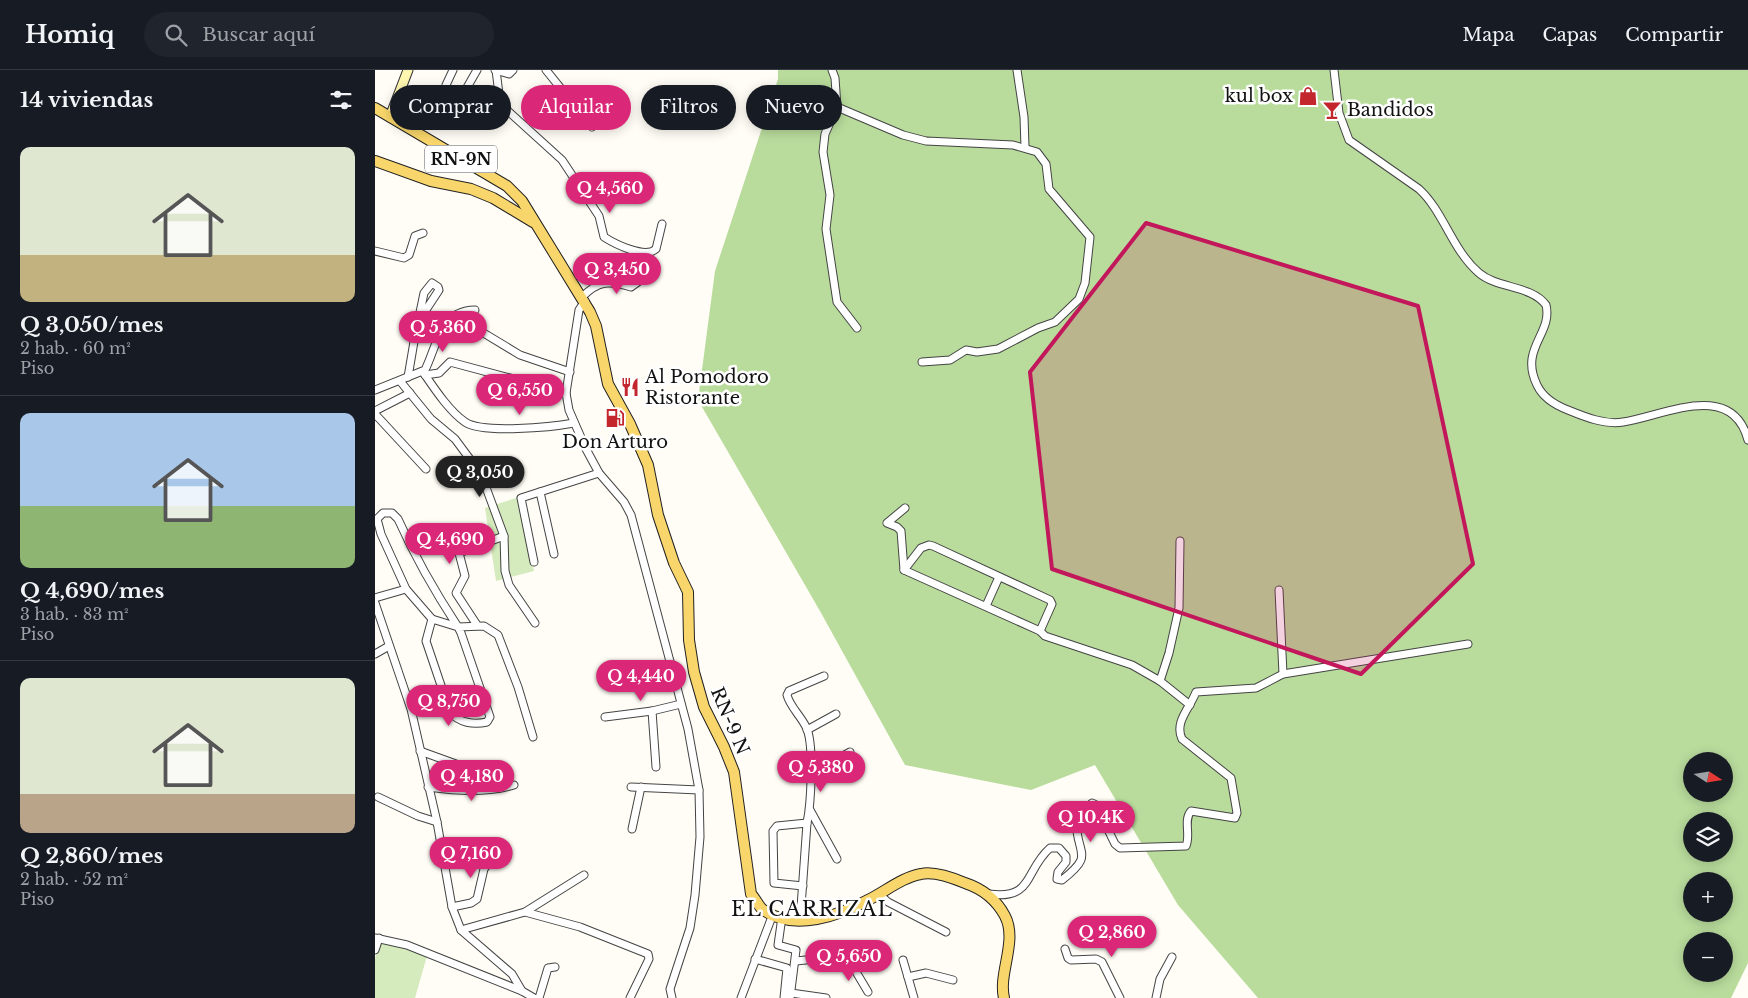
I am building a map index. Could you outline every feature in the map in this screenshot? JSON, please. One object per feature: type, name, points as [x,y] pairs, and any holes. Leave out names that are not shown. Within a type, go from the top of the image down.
[{"type":"main road","points":[[402,85],[407,70]]},
{"type":"main road","name":"RN-9N","points":[[375,108],[390,117]]},
{"type":"main road","name":"RN-9N","points":[[412,130],[507,186],[521,201],[533,223]]},
{"type":"main road","name":"RN-9N","points":[[375,161],[431,180],[471,189],[493,198],[533,223]]},
{"type":"main road","name":"RN-9 N","points":[[533,223],[547,239],[597,326],[608,384],[630,424],[648,465],[658,515],[674,563],[688,592],[689,640],[694,672],[704,707],[734,772],[751,894],[762,908],[777,915],[800,921],[829,916],[919,874],[926,873],[951,878],[976,886],[989,894],[1005,917],[1009,939],[1004,998]]},
{"type":"street","points":[[446,85],[453,70]]},
{"type":"street","points":[[468,85],[477,70]]},
{"type":"street","points":[[513,70],[509,74],[495,70],[502,103],[508,111],[562,160],[599,216],[604,237],[621,248],[649,253],[656,249],[662,224]]},
{"type":"street","points":[[546,70],[558,85]]},
{"type":"street","points":[[832,70],[835,85]]},
{"type":"street","points":[[1017,70],[1024,117],[1025,147]]},
{"type":"street","points":[[1334,70],[1339,113],[1349,140],[1429,198],[1466,260],[1477,272],[1497,284],[1535,296],[1546,306],[1547,319],[1533,350],[1531,360],[1532,372],[1537,386],[1545,397],[1555,405],[1574,413],[1611,423],[1623,422],[1698,404],[1716,408],[1743,423],[1748,440]]},
{"type":"street","points":[[842,109],[918,140],[1025,147],[1037,152],[1043,158],[1049,189],[1091,237],[1085,283],[1079,299],[1055,322],[1038,328],[998,349],[977,352],[967,350],[951,360],[922,362]]},
{"type":"street","points":[[827,130],[823,152],[830,195],[826,229],[837,302],[857,328]]},
{"type":"street","points":[[375,251],[404,258],[409,255],[415,236],[423,233]]},
{"type":"street","points":[[639,282],[631,287],[614,283],[597,284],[583,299],[579,310],[571,372],[566,393],[574,423],[599,474],[625,502],[631,515],[697,769],[700,837],[695,895],[690,928],[670,989],[672,998]]},
{"type":"street","points":[[407,377],[417,322],[424,293],[432,284],[438,287],[439,290],[417,322]]},
{"type":"street","points":[[475,310],[462,310],[451,318],[436,340],[424,373],[431,387],[466,423],[492,428],[554,426],[574,423]]},
{"type":"street","points":[[472,326],[520,355],[571,372]]},
{"type":"street","points":[[375,390],[407,377],[424,373],[439,373],[450,362],[566,393]]},
{"type":"street","points":[[400,381],[431,420],[455,439],[479,471],[489,489],[504,536],[505,571],[509,585],[535,623]]},
{"type":"street","points":[[410,393],[375,412],[426,470]]},
{"type":"street","points":[[534,562],[521,499],[599,474]]},
{"type":"street","points":[[540,492],[554,554]]},
{"type":"street","points":[[904,570],[901,531],[897,527],[887,524],[905,508]]},
{"type":"street","points":[[432,619],[427,634],[427,641],[450,712],[455,718],[472,724],[487,722],[490,717],[458,627],[421,570],[398,519],[392,513],[383,513],[377,519],[381,534],[406,588],[432,619],[458,627],[485,626],[498,635],[518,687],[533,737]]},
{"type":"street","points":[[477,625],[457,597],[457,590],[465,576],[459,553],[504,536]]},
{"type":"street","points":[[1160,681],[1169,653],[1179,608],[1180,541]]},
{"type":"street","points":[[904,570],[921,548],[929,545],[1052,602],[1040,631]]},
{"type":"street","points":[[904,570],[1040,631],[1045,636],[1132,665],[1160,681],[1189,706]]},
{"type":"street","points":[[986,606],[999,577]]},
{"type":"street","points":[[375,598],[406,588]]},
{"type":"street","points":[[1279,590],[1283,674]]},
{"type":"street","points":[[375,603],[411,710],[427,787],[437,822],[452,907],[461,930],[512,974],[524,994]]},
{"type":"street","points":[[989,894],[1006,896],[1019,891],[1050,848],[1059,848],[1066,856],[1066,862],[1058,872],[1057,879],[1062,880],[1079,867],[1083,859],[1076,821],[1092,803],[1096,805],[1115,844],[1120,848],[1186,846],[1188,815],[1191,811],[1235,818],[1237,813],[1231,778],[1182,739],[1179,732],[1180,724],[1196,692],[1256,688],[1283,674],[1468,644]]},
{"type":"street","points":[[375,654],[389,646]]},
{"type":"street","points":[[800,921],[807,823],[810,810],[810,774],[807,730],[787,695],[789,691],[824,676]]},
{"type":"street","points":[[605,718],[652,711],[681,704]]},
{"type":"street","points":[[652,711],[656,766]]},
{"type":"street","points":[[807,730],[837,714]]},
{"type":"street","points":[[420,751],[456,764]]},
{"type":"street","points":[[810,774],[851,752]]},
{"type":"street","points":[[427,787],[458,791],[487,791],[514,785]]},
{"type":"street","points":[[631,787],[699,790]]},
{"type":"street","points":[[632,829],[641,787]]},
{"type":"street","points":[[378,798],[418,816],[437,822]]},
{"type":"street","points":[[810,810],[837,860]]},
{"type":"street","points":[[803,886],[774,883],[773,831],[777,826],[807,823]]},
{"type":"street","points":[[452,907],[471,903],[477,898],[484,869],[493,858]]},
{"type":"street","points":[[461,930],[525,912],[584,875]]},
{"type":"street","points":[[879,894],[888,902],[946,932]]},
{"type":"street","points":[[525,912],[580,927],[648,954],[649,960],[630,998]]},
{"type":"street","points":[[741,998],[755,959],[777,915]]},
{"type":"street","points":[[777,915],[778,945],[795,949],[795,961],[788,996]]},
{"type":"street","points":[[375,950],[377,938],[424,951],[534,998]]},
{"type":"street","points":[[1065,949],[1068,958],[1071,960],[1096,959],[1102,962],[1120,998]]},
{"type":"street","points":[[795,961],[843,956],[849,960],[868,992]]},
{"type":"street","points":[[1156,998],[1160,979],[1172,957]]},
{"type":"street","points":[[755,959],[787,968],[788,996]]},
{"type":"street","points":[[903,960],[914,998]]},
{"type":"street","points":[[539,998],[548,968],[555,967]]},
{"type":"street","points":[[908,977],[926,973],[953,980]]},
{"type":"street","points":[[788,996],[826,998]]},
{"type":"highlighted area","points":[[1146,223],[1418,306],[1473,564],[1361,674],[1052,569],[1030,372]]},
{"type":"green space","points":[[778,70],[1748,70],[1748,963],[1731,998],[1258,998],[1178,905],[1095,765],[1031,790],[905,765],[820,611],[698,400],[715,271],[761,130],[842,130],[842,85],[776,85]]},
{"type":"green space","points":[[519,497],[534,571],[496,581],[485,508]]},
{"type":"green space","points":[[380,941],[427,956],[415,998],[375,998],[375,959]]},
{"type":"place","name":"kul box","points":[[1308,96]]},
{"type":"place","name":"Bandidos","points":[[1332,110]]},
{"type":"place","name":"Al Pomodoro Ristorante","points":[[630,387]]},
{"type":"place","name":"Don Arturo","points":[[615,418]]},
{"type":"district","name":"EL CARRIZAL","points":[[812,909]]}]
